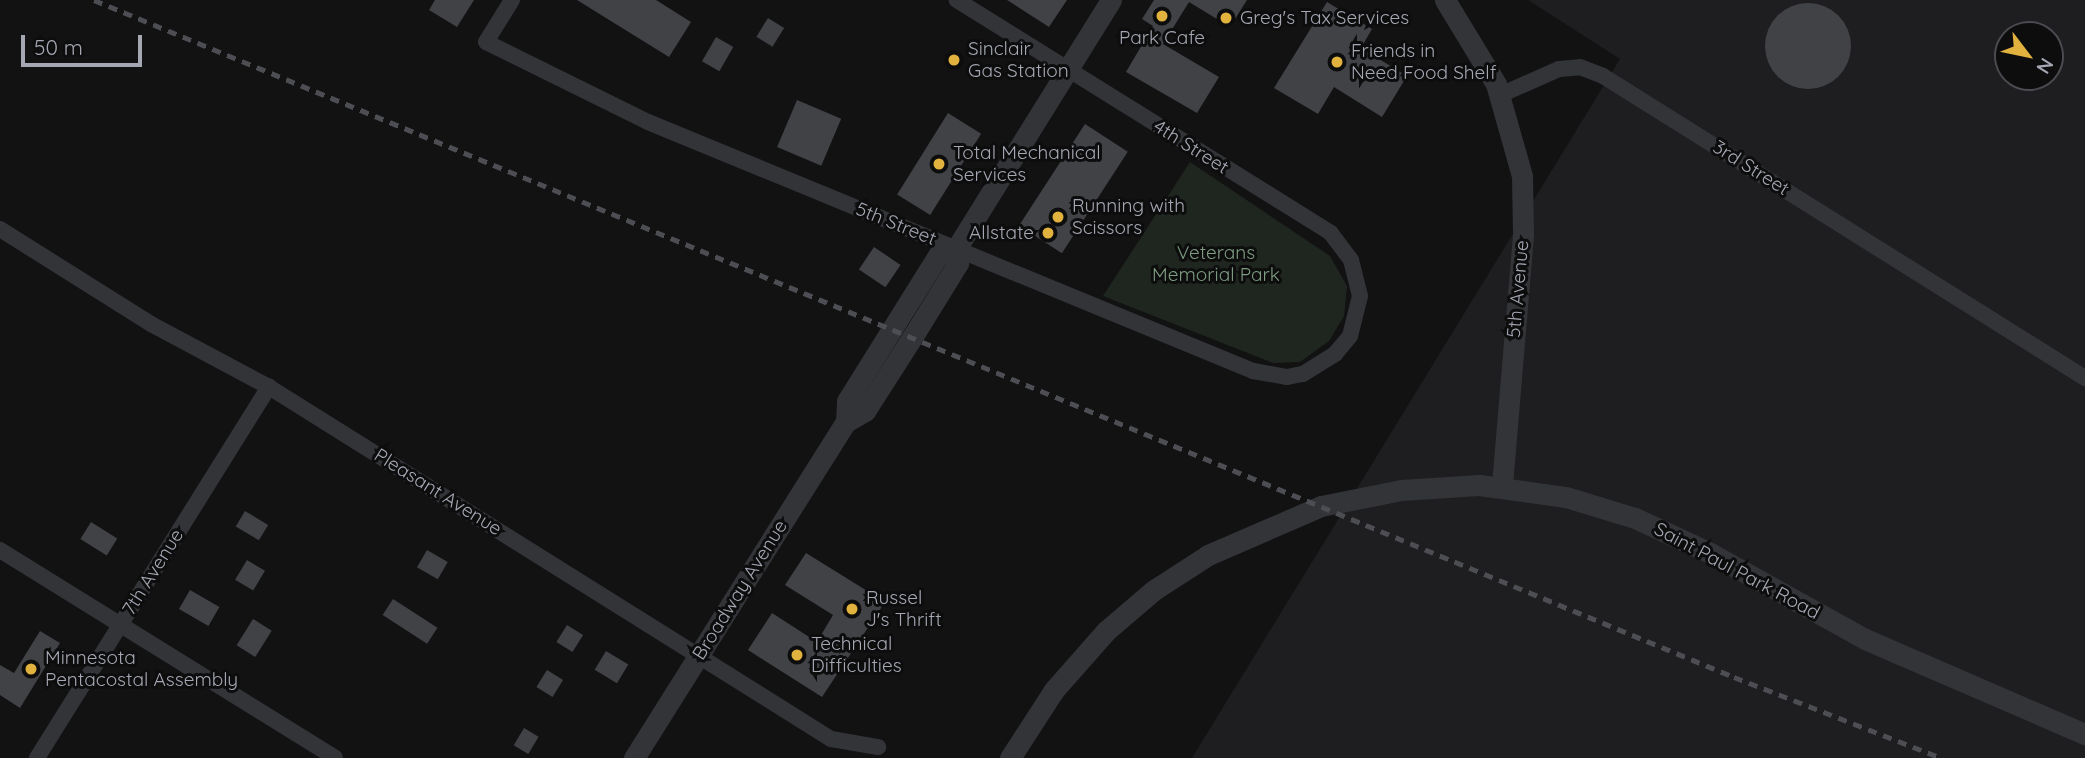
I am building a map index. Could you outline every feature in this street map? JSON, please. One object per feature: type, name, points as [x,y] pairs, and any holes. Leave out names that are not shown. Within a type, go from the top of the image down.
[{"type":"street","name":"5th Street","points":[[512,0],[486,42],[648,122],[1270,375],[1295,375],[1320,366],[1350,336]]},
{"type":"street","name":"4th Street","points":[[956,0],[1331,233],[1343,246],[1357,277],[1360,296],[1350,336]]},
{"type":"street","name":"Broadway Avenue","points":[[634,758],[846,422],[847,401],[939,254],[956,249],[1111,0]]},
{"type":"street","points":[[1445,0],[1482,55],[1500,95]]},
{"type":"street","name":"3rd Street","points":[[1500,95],[1559,69],[1594,71],[2085,378]]},
{"type":"street","name":"5th Avenue","points":[[1500,95],[1519,161],[1524,211],[1502,486]]},
{"type":"street","name":"Pleasant Avenue","points":[[0,229],[151,324],[270,387],[831,739],[878,747]]},
{"type":"street","name":"7th Avenue","points":[[37,758],[270,387]]},
{"type":"street","name":"Saint Paul Park Road","points":[[1010,758],[1070,670],[1154,590],[1231,542],[1300,513],[1401,490],[1479,485],[1502,486],[1602,507],[1663,529],[1865,639],[2085,734]]},
{"type":"street","points":[[0,550],[335,758]]},
{"type":"shaded area","points":[[1528,0],[2085,0],[2085,758],[1192,758],[1620,59]]},
{"type":"green space","name":"Veterans Memorial Park","points":[[1190,162],[1330,256],[1347,286],[1344,316],[1329,341],[1300,362],[1273,363],[1103,296]]},
{"type":"building","points":[[435,0],[474,0],[457,27],[429,10]]},
{"type":"building","points":[[577,0],[656,0],[691,22],[669,57]]},
{"type":"building","points":[[1007,0],[1067,0],[1049,27]]},
{"type":"building","points":[[1154,0],[1247,0],[1230,27],[1189,2],[1163,44],[1219,77],[1197,113],[1126,72],[1153,26],[1142,19]]},
{"type":"building","name":"Friends in Need Food Shelf","points":[[1327,2],[1372,29],[1361,48],[1407,76],[1382,117],[1334,87],[1318,114],[1274,88]]},
{"type":"building","points":[[1808,3],[1832,10],[1844,22],[1851,46],[1844,70],[1832,82],[1808,89],[1784,82],[1772,70],[1765,46],[1772,22],[1784,10]]},
{"type":"building","points":[[768,18],[784,28],[772,47],[756,37]]},
{"type":"building","points":[[716,37],[733,47],[719,71],[702,61]]},
{"type":"building","points":[[797,100],[841,119],[821,166],[777,147]]},
{"type":"building","name":"Total Mechanical Services","points":[[948,113],[981,134],[930,215],[897,194]]},
{"type":"building","points":[[1085,124],[1128,152],[1062,253],[1019,225]]},
{"type":"building","points":[[874,247],[901,265],[885,287],[859,269]]},
{"type":"building","points":[[245,511],[268,525],[259,540],[236,526]]},
{"type":"building","points":[[91,522],[117,538],[107,555],[80,539]]},
{"type":"building","points":[[427,550],[448,562],[438,579],[417,567]]},
{"type":"building","points":[[806,553],[885,602],[822,697],[748,650],[772,613],[817,642],[833,615],[785,585]]},
{"type":"building","points":[[247,560],[265,571],[253,591],[235,580]]},
{"type":"building","points":[[190,590],[219,607],[208,626],[179,609]]},
{"type":"building","points":[[393,599],[437,628],[427,644],[383,615]]},
{"type":"building","points":[[253,619],[272,631],[255,657],[237,645]]},
{"type":"building","points":[[567,625],[583,635],[573,652],[556,642]]},
{"type":"building","name":"Minnesota Pentacostal Assembly","points":[[40,631],[60,643],[20,708],[0,695],[0,665],[14,673]]},
{"type":"building","points":[[606,651],[628,664],[617,683],[595,670]]},
{"type":"building","points":[[547,670],[563,680],[553,697],[536,687]]},
{"type":"building","points":[[524,728],[539,737],[528,754],[514,745]]},
{"type":"railway","points":[[94,0],[1734,677],[1942,758]]},
{"type":"place","name":"Park Cafe","points":[[1162,16]]},
{"type":"place","name":"Greg's Tax Services","points":[[1226,18]]},
{"type":"place","name":"Sinclair Gas Station","points":[[954,60]]},
{"type":"place","name":"Friends in Need Food Shelf","points":[[1337,62]]},
{"type":"place","name":"Total Mechanical Services","points":[[939,164]]},
{"type":"place","name":"Running with Scissors","points":[[1058,217]]},
{"type":"place","name":"Allstate","points":[[1048,233]]},
{"type":"place","name":"Russel J's Thrift","points":[[852,609]]},
{"type":"place","name":"Technical Difficulties","points":[[797,655]]},
{"type":"place","name":"Minnesota Pentacostal Assembly","points":[[31,669]]}]
